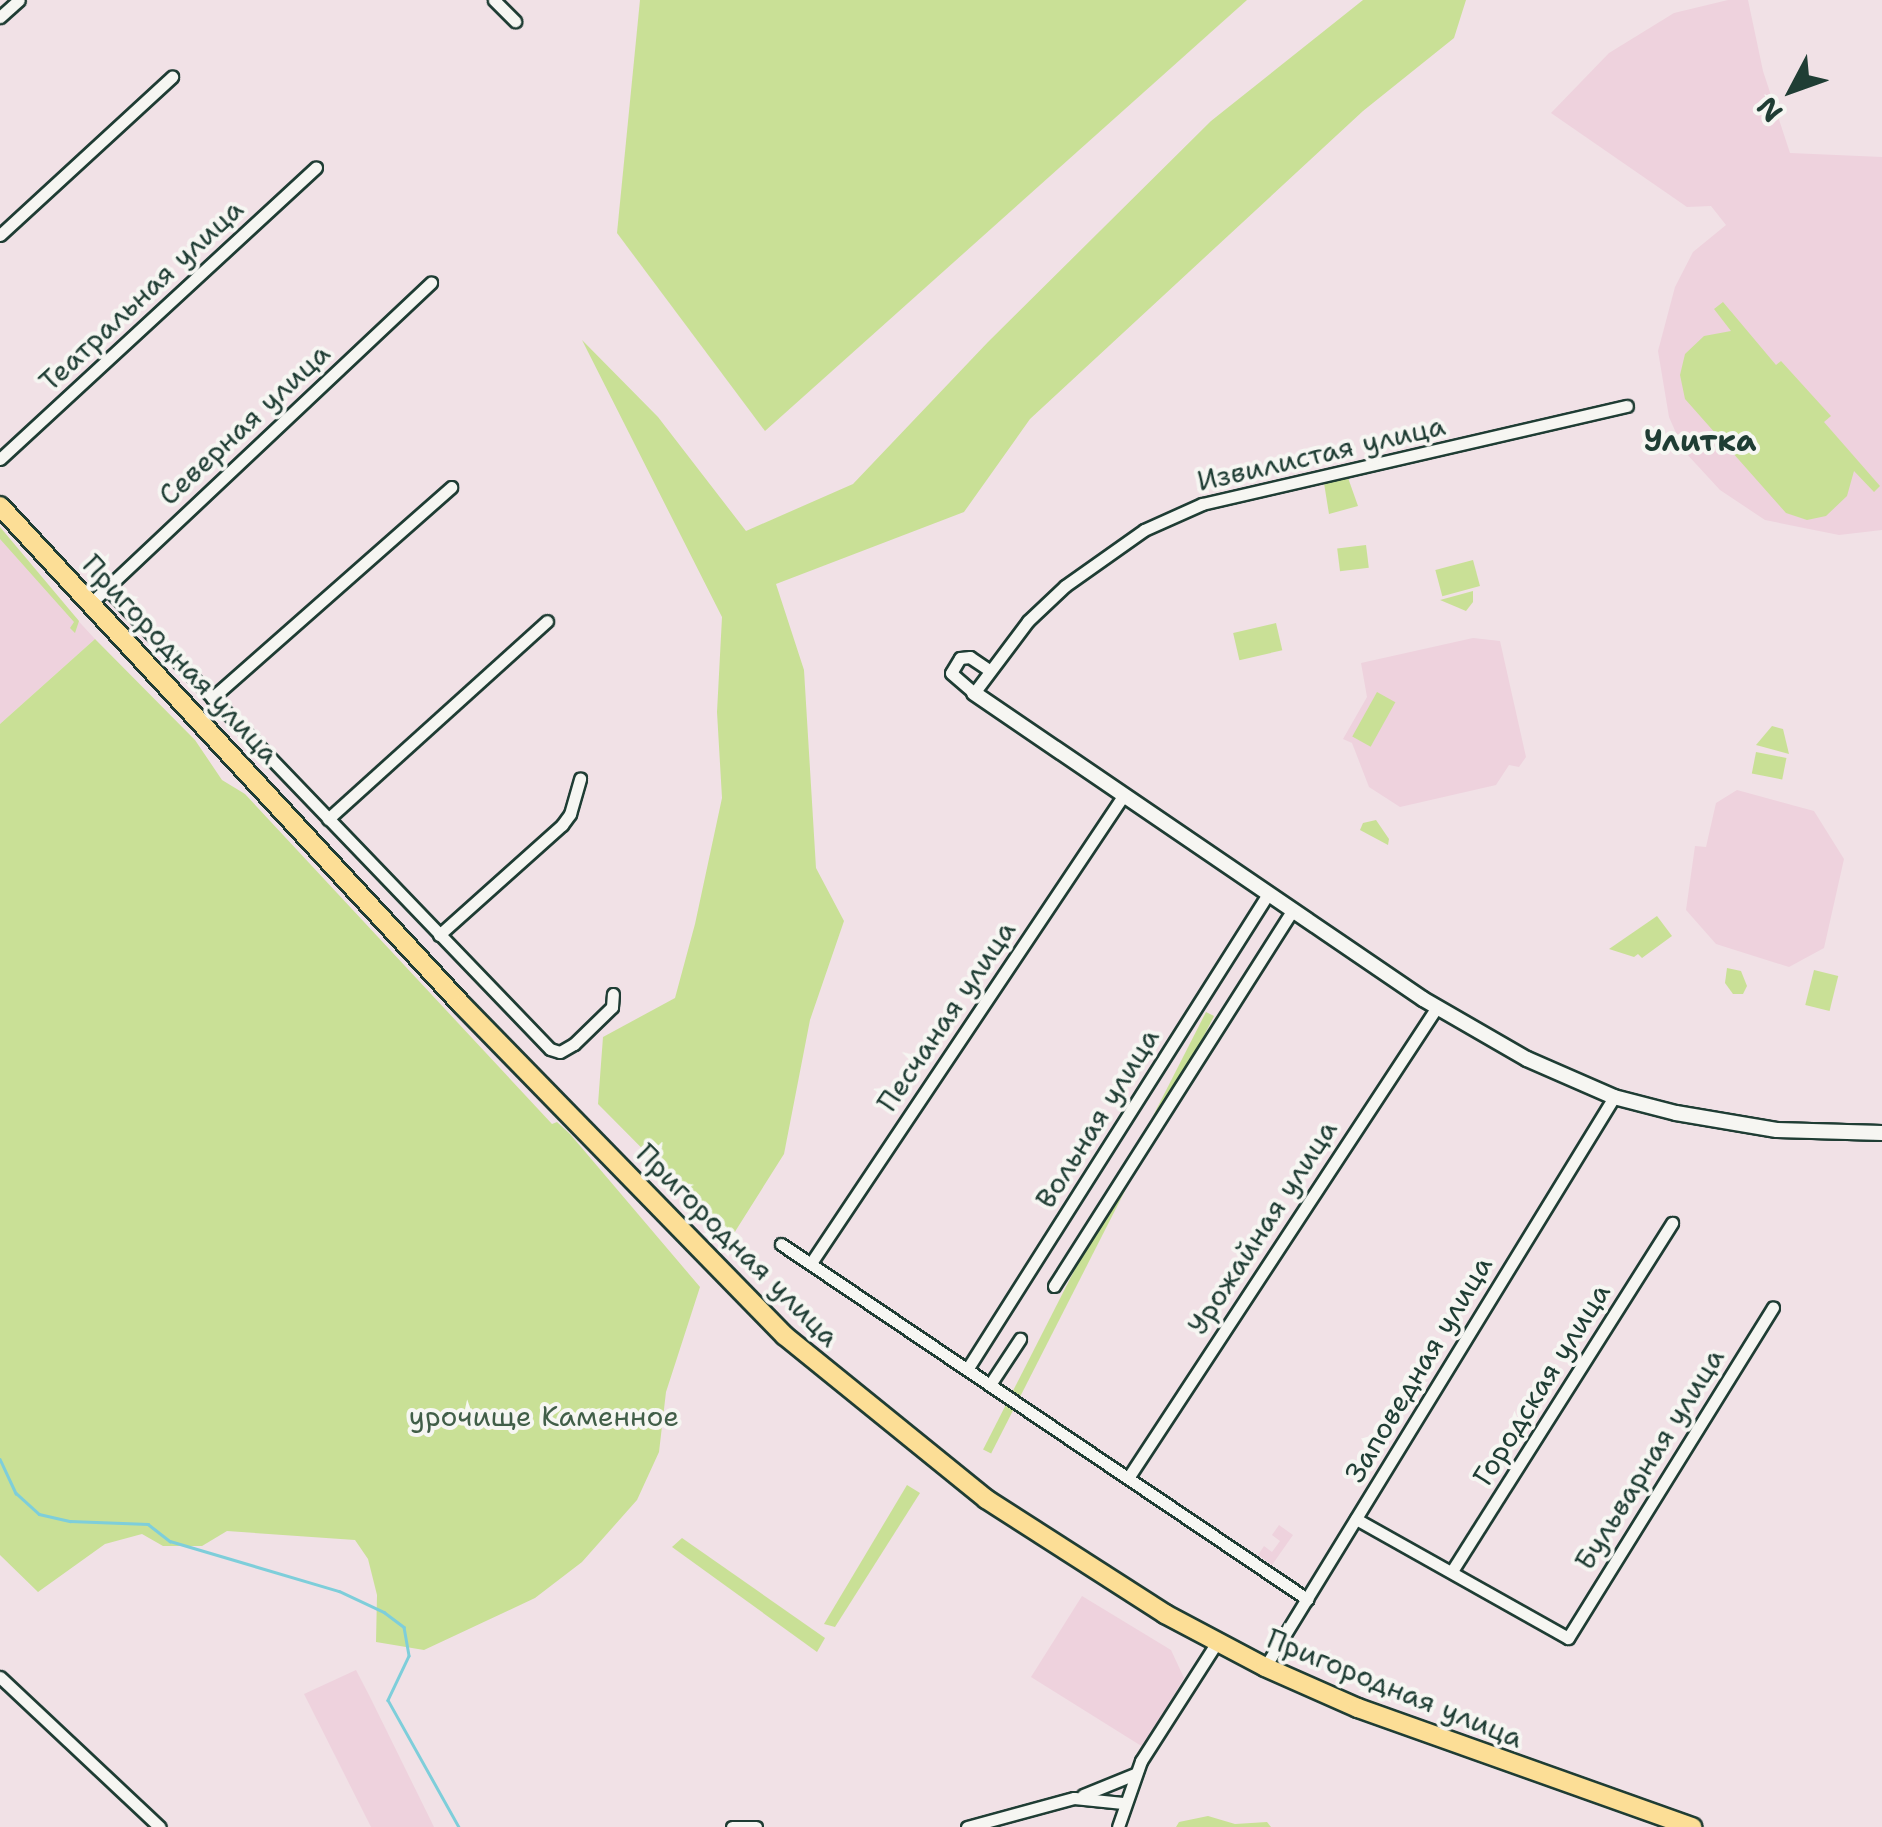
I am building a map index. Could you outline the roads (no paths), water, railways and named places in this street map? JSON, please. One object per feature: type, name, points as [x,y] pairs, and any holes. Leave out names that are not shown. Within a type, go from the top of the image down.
[{"type":"main road","name":"Пригородная улица","points":[[0,502],[543,1089],[785,1336],[986,1499],[1079,1562],[1265,1667],[1375,1715],[1692,1827]]},
{"type":"street","points":[[0,17],[19,0]]},
{"type":"street","points":[[494,0],[516,22]]},
{"type":"street","points":[[0,235],[172,77]]},
{"type":"street","name":"Театральная улица","points":[[0,460],[316,168]]},
{"type":"street","name":"Северная улица","points":[[92,602],[431,282]]},
{"type":"street","name":"Извилистая улица","points":[[974,693],[1028,621],[1108,552],[1144,530],[1202,504],[1627,406]]},
{"type":"street","points":[[212,698],[451,487]]},
{"type":"street","name":"Пригородная улица","points":[[107,588],[539,1040],[560,1052],[574,1044],[612,1007],[614,994]]},
{"type":"street","points":[[328,819],[547,620]]},
{"type":"street","points":[[989,670],[970,657],[954,664],[952,673],[974,693],[1268,894],[1437,1007],[1527,1059],[1614,1096],[1777,1130],[1882,1133]]},
{"type":"street","points":[[439,935],[562,825],[570,814],[580,778]]},
{"type":"street","name":"Песчаная улица","points":[[810,1263],[1123,796]]},
{"type":"street","name":"Вольная улица","points":[[968,1368],[1268,894]]},
{"type":"street","name":"Вольная улица","points":[[1054,1286],[1293,910]]},
{"type":"street","name":"Урожайная улица","points":[[1130,1476],[1437,1007]]},
{"type":"street","name":"Заповедная улица","points":[[1265,1667],[1614,1096]]},
{"type":"street","name":"Городская улица","points":[[1452,1571],[1672,1223]]},
{"type":"street","points":[[781,1244],[1307,1599]]},
{"type":"street","name":"Бульварная улица","points":[[1452,1571],[1568,1638],[1774,1307]]},
{"type":"street","points":[[991,1383],[1020,1339]]},
{"type":"street","points":[[1356,1518],[1452,1571]]},
{"type":"street","points":[[1118,1827],[1135,1774],[1216,1642]]},
{"type":"street","points":[[0,1678],[160,1827]]},
{"type":"street","points":[[967,1827],[1074,1798],[1135,1774]]},
{"type":"street","points":[[1074,1798],[1123,1804]]},
{"type":"street","points":[[734,1826],[756,1827]]},
{"type":"waterway","points":[[0,1459],[16,1493],[39,1514],[70,1521],[148,1524],[170,1541],[339,1591],[384,1612],[404,1627],[409,1656],[388,1700],[459,1827]]},
{"type":"district","name":"Улитка","points":[[1700,441]]},
{"type":"park label","name":"урочище Каменное","points":[[544,1416]]}]
